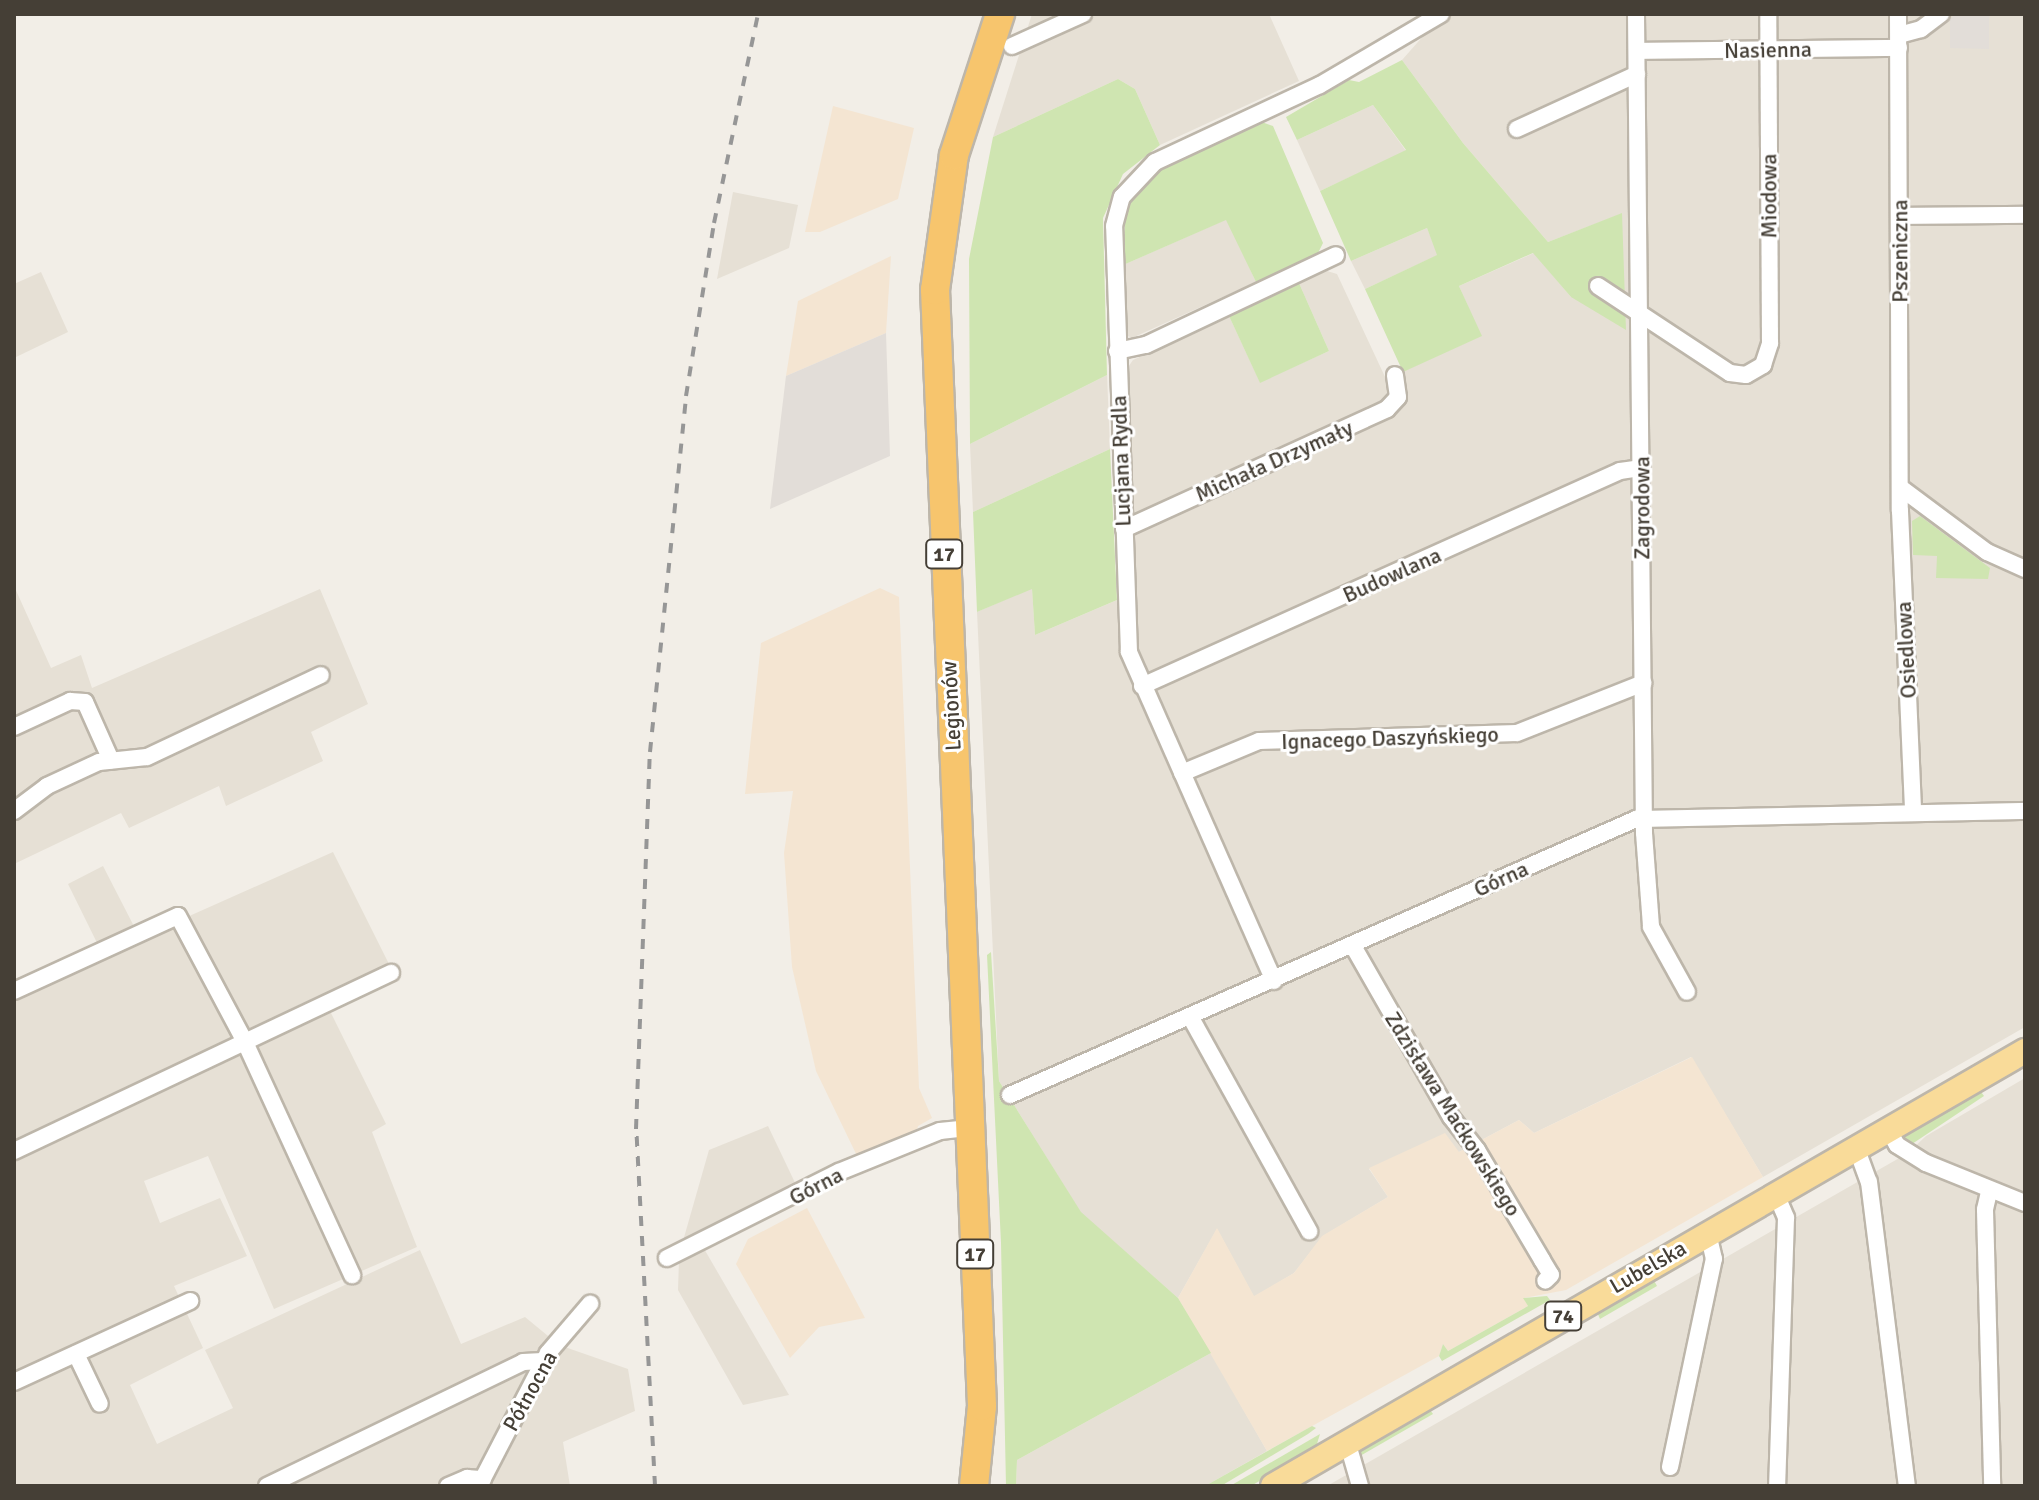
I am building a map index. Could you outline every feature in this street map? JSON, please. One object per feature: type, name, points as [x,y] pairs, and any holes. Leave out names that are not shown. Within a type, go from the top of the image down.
[{"type":"highway","name":"Legionów","points":[[991,1486],[982,1406],[935,290],[954,155],[1000,14]]},
{"type":"highway","name":"Legionów","points":[[974,1486],[982,1406]]},
{"type":"main road","name":"Lubelska","points":[[1273,1486],[2025,1051]]},
{"type":"street","points":[[1012,46],[1083,14]]},
{"type":"street","name":"Lucjana Rydla","points":[[1274,981],[1129,652],[1112,241],[1117,212],[1131,184],[1155,162],[1368,58],[1441,14]]},
{"type":"street","name":"Zagrodowa","points":[[1636,14],[1643,817],[1651,927],[1687,992]]},
{"type":"street","name":"Miodowa","points":[[1639,313],[1730,373],[1753,373],[1763,365],[1770,343],[1768,14]]},
{"type":"street","name":"Pszeniczna","points":[[1898,14],[1901,488]]},
{"type":"street","points":[[1899,42],[1941,14]]},
{"type":"street","name":"Nasienna","points":[[1637,51],[1769,50],[1899,42]]},
{"type":"street","points":[[1517,129],[1637,74]]},
{"type":"street","points":[[1900,216],[2025,215]]},
{"type":"street","points":[[1117,351],[1146,345],[1336,255]]},
{"type":"street","points":[[1598,286],[1639,313]]},
{"type":"street","name":"Michała Drzymały","points":[[1124,529],[1387,409],[1398,397],[1395,375]]},
{"type":"street","name":"Budowlana","points":[[1142,686],[1620,471],[1642,468]]},
{"type":"street","points":[[1901,488],[1987,552],[2025,569]]},
{"type":"street","name":"Osiedlowa","points":[[1901,488],[1913,812]]},
{"type":"street","points":[[14,811],[47,786],[111,760],[147,757],[321,675]]},
{"type":"street","name":"Ignacego Daszyńskiego","points":[[1182,773],[1259,741],[1517,733],[1643,683]]},
{"type":"street","points":[[14,727],[70,701],[85,702],[111,760]]},
{"type":"street","name":"Górna","points":[[1010,1095],[1643,817],[2025,811]]},
{"type":"street","points":[[14,991],[178,916],[244,1040],[352,1275]]},
{"type":"street","name":"Zdzisława Maćkowskiego","points":[[1353,946],[1451,1117],[1477,1150],[1551,1275],[1545,1281]]},
{"type":"street","points":[[14,1151],[391,973]]},
{"type":"street","points":[[1191,1018],[1309,1231]]},
{"type":"street","name":"Górna","points":[[667,1258],[839,1172],[940,1131],[970,1128]]},
{"type":"street","points":[[1888,1129],[1905,1151],[1989,1192],[2025,1203]]},
{"type":"street","points":[[1856,1147],[1868,1175],[1874,1213],[1907,1486]]},
{"type":"street","points":[[1989,1192],[1985,1210],[1992,1486]]},
{"type":"street","points":[[1776,1194],[1786,1218],[1777,1486]]},
{"type":"street","points":[[1670,1467],[1714,1259],[1708,1233]]},
{"type":"street","points":[[14,1382],[190,1301]]},
{"type":"street","name":"Północna","points":[[481,1483],[543,1361],[590,1304]]},
{"type":"street","points":[[76,1354],[100,1404]]},
{"type":"street","points":[[267,1486],[523,1362],[543,1361]]},
{"type":"street","points":[[1347,1441],[1360,1486]]},
{"type":"street","points":[[448,1486],[467,1478],[481,1483]]},
{"type":"shaded area","points":[[1032,14],[1269,14],[1299,81],[1160,145],[1135,89],[1118,79],[993,137]]},
{"type":"shaded area","points":[[1416,14],[2025,14],[2025,1027],[1763,1177],[1691,1057],[1534,1133],[1519,1120],[1459,1152],[1369,1169],[1388,1197],[1323,1236],[1294,1273],[1254,1297],[1217,1229],[1178,1298],[1081,1213],[999,1081],[977,612],[1032,588],[1035,635],[1136,592],[1126,370],[1133,360],[1229,316],[1260,382],[1329,351],[1299,283],[1327,271],[1337,274],[1386,379],[1481,336],[1459,286],[1534,253],[1571,297],[1621,214],[1548,242],[1463,143],[1402,60],[1425,34]]},
{"type":"shaded area","points":[[1955,14],[1989,14],[1989,49],[1950,48],[1950,19]]},
{"type":"shaded area","points":[[1373,105],[1406,151],[1320,191],[1297,140]]},
{"type":"shaded area","points":[[833,106],[914,128],[898,199],[820,232],[805,232]]},
{"type":"shaded area","points":[[733,192],[798,205],[789,248],[717,279]]},
{"type":"shaded area","points":[[1227,219],[1256,282],[1132,338],[1124,334],[1121,266]]},
{"type":"shaded area","points":[[1427,228],[1438,255],[1365,289],[1351,261]]},
{"type":"shaded area","points":[[891,256],[886,333],[786,376],[798,301]]},
{"type":"shaded area","points":[[41,272],[68,332],[14,358],[14,284]]},
{"type":"shaded area","points":[[886,333],[890,456],[770,509],[786,376]]},
{"type":"shaded area","points":[[1107,375],[1110,449],[973,512],[970,444]]},
{"type":"shaded area","points":[[14,586],[51,668],[81,655],[92,688],[320,589],[368,704],[311,732],[323,761],[226,806],[219,786],[129,828],[121,813],[14,864]]},
{"type":"shaded area","points":[[880,588],[899,597],[919,1088],[932,1118],[918,1126],[916,1133],[859,1160],[816,1071],[792,967],[784,853],[793,791],[745,794],[761,643]]},
{"type":"shaded area","points":[[333,852],[389,964],[290,1009],[297,1024],[329,1009],[386,1124],[372,1132],[417,1247],[274,1309],[208,1156],[144,1181],[160,1223],[220,1198],[247,1256],[174,1286],[203,1348],[130,1385],[157,1444],[233,1408],[205,1350],[420,1250],[461,1344],[525,1317],[559,1345],[628,1369],[635,1411],[563,1442],[570,1486],[14,1486],[14,1000],[104,957],[68,884],[103,866],[140,938]]},
{"type":"shaded area","points":[[1692,1057],[1763,1177],[1566,1290],[1524,1298],[1528,1306],[1448,1351],[1443,1344],[1439,1356],[1267,1451],[1178,1298],[1217,1228],[1254,1296],[1294,1273],[1322,1236],[1388,1197],[1369,1168],[1445,1133],[1459,1152],[1519,1120],[1534,1133]]},
{"type":"shaded area","points":[[2025,1078],[2025,1486],[1327,1486],[1908,1153],[1926,1136]]},
{"type":"shaded area","points":[[768,1126],[798,1189],[681,1248],[709,1150]]},
{"type":"shaded area","points":[[807,1208],[865,1318],[819,1327],[790,1358],[736,1264],[748,1239]]},
{"type":"shaded area","points":[[703,1247],[789,1395],[743,1405],[678,1290],[679,1261]]},
{"type":"shaded area","points":[[1211,1353],[1267,1451],[1205,1486],[1016,1486],[1017,1460]]},
{"type":"green space","points":[[1402,60],[1463,143],[1548,242],[1622,213],[1626,330],[1571,297],[1533,253],[1459,286],[1482,336],[1403,372],[1365,289],[1437,255],[1427,228],[1351,261],[1320,191],[1406,150],[1373,105],[1297,140],[1286,117],[1349,80],[1359,82]]},
{"type":"green space","points":[[1118,79],[1135,89],[1160,145],[1123,174],[1103,218],[1107,375],[970,444],[969,259],[993,137]]},
{"type":"green space","points":[[1259,121],[1273,126],[1323,243],[1318,253],[1256,282],[1226,220],[1121,266],[1127,203],[1151,173]]},
{"type":"green space","points":[[1299,283],[1329,351],[1260,383],[1229,316]]},
{"type":"green space","points":[[1110,449],[1117,600],[1035,635],[1032,589],[977,612],[973,512]]},
{"type":"green space","points":[[1920,516],[1990,568],[1988,579],[1936,578],[1937,556],[1913,555],[1912,521]]},
{"type":"green space","points":[[991,952],[999,1081],[1081,1212],[1178,1298],[1211,1353],[1017,1460],[1016,1486],[1006,1486],[1001,1243],[987,955]]},
{"type":"green space","points":[[1979,1089],[1984,1096],[1909,1146],[1904,1141],[1906,1132]]},
{"type":"green space","points":[[1653,1279],[1657,1286],[1600,1319],[1597,1312]]},
{"type":"green space","points":[[1547,1296],[1550,1300],[1442,1361],[1439,1356],[1443,1344],[1448,1351],[1528,1306],[1523,1298]]},
{"type":"green space","points":[[1428,1407],[1433,1414],[1360,1456],[1361,1447]]},
{"type":"green space","points":[[1312,1426],[1316,1428],[1308,1434],[1221,1486],[1205,1486]]},
{"type":"green space","points":[[1320,1434],[1316,1447],[1251,1486],[1230,1486]]},
{"type":"railway","points":[[655,1486],[636,1129],[650,752],[686,396],[714,223],[758,14]]}]
